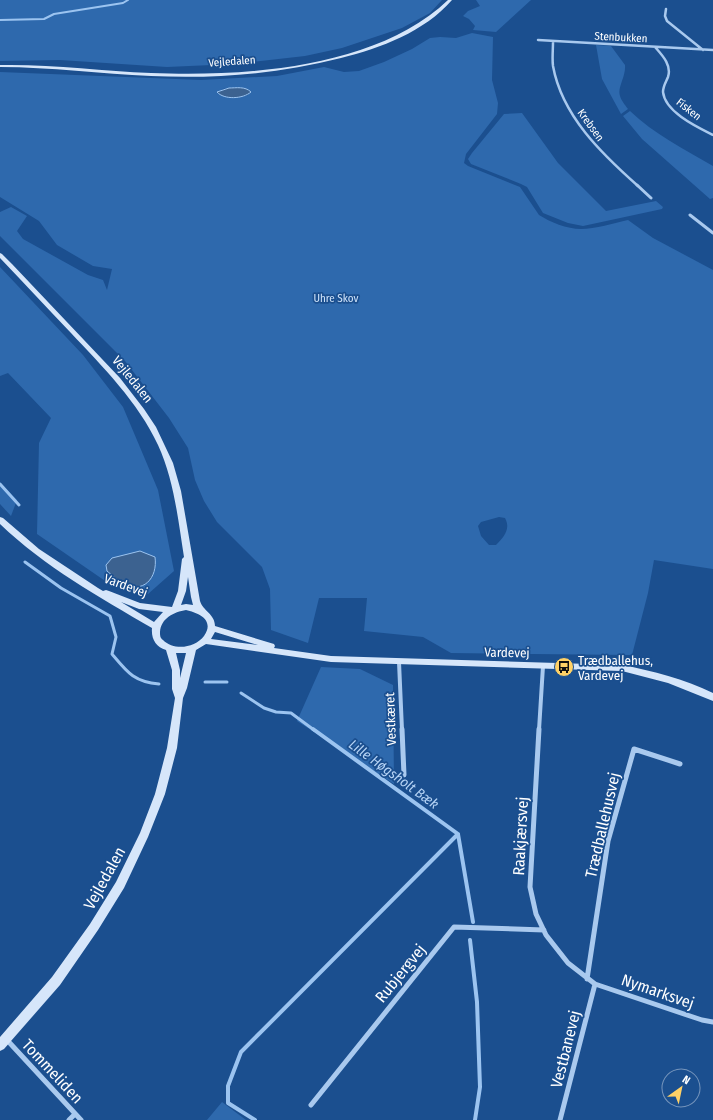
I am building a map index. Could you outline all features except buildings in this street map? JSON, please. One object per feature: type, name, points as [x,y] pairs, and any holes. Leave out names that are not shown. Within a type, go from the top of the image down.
[{"type":"street","name":"Vejledalen","points":[[0,66],[195,75],[237,74],[292,67],[347,55],[392,40],[426,20],[450,0]]},
{"type":"street","points":[[666,9],[665,16],[667,21],[703,50]]},
{"type":"street","name":"Stenbukken","points":[[538,40],[713,50]]},
{"type":"street","name":"Krebsen","points":[[553,42],[554,67],[558,86],[575,120],[598,149],[651,198]]},
{"type":"street","name":"Fisken","points":[[655,47],[669,66],[669,72],[663,92],[665,100],[680,115],[713,135]]},
{"type":"street","points":[[690,215],[713,233]]},
{"type":"street","name":"Vejledalen","points":[[0,254],[113,374],[143,413],[169,463],[182,515],[186,554],[192,579],[195,602],[198,609]]},
{"type":"street","name":"Vardevej","points":[[0,520],[14,534],[42,556],[74,578],[156,627]]},
{"type":"street","name":"Vejledalen","points":[[173,609],[182,591],[186,554]]},
{"type":"street","name":"Vardevej","points":[[74,578],[139,606],[173,609]]},
{"type":"street","points":[[186,607],[198,609],[204,611],[211,619],[212,628],[205,641],[192,648],[181,650],[170,648],[158,639],[156,635],[156,627],[161,617],[173,609],[186,607]]},
{"type":"street","name":"Vardevej","points":[[212,628],[296,654]]},
{"type":"street","name":"Vardevej","points":[[205,641],[331,659],[622,668],[651,673],[676,680],[713,697]]},
{"type":"street","name":"Vejledalen","points":[[170,648],[176,670],[176,689],[179,698]]},
{"type":"street","name":"Vejledalen","points":[[3,1042],[56,981],[94,927],[120,885],[145,834],[160,794],[172,748],[179,698],[184,688],[186,671],[192,648]]},
{"type":"street","name":"Vestkæret","points":[[399,662],[404,775]]},
{"type":"street","name":"Raakjærsvej","points":[[544,666],[530,887],[536,914],[554,948],[570,965],[595,984]]},
{"type":"street","name":"Trædballehusvej","points":[[587,979],[608,841],[634,749],[680,764]]},
{"type":"street","name":"Rubjergvej","points":[[311,1105],[454,927],[544,930]]},
{"type":"street","name":"Nymarksvej","points":[[595,984],[702,1020],[713,1022]]},
{"type":"street","name":"Vestbanevej","points":[[560,1120],[595,984]]},
{"type":"street","name":"Tommeliden","points":[[3,1042],[81,1120]]},
{"type":"street","points":[[69,1120],[75,1114]]},
{"type":"green space","points":[[0,0],[442,0],[430,13],[402,28],[342,48],[305,56],[234,64],[167,67],[60,60],[0,61]]},
{"type":"green space","points":[[476,0],[531,0],[496,32],[473,30],[475,26],[469,19],[463,16],[468,11],[480,6]]},
{"type":"green space","name":"Uhre Skov","points":[[472,33],[493,37],[492,80],[498,103],[497,114],[466,154],[464,163],[520,187],[539,215],[553,223],[570,228],[586,229],[628,220],[653,238],[713,270],[713,569],[654,560],[648,593],[632,655],[451,653],[423,637],[364,631],[367,598],[319,598],[308,643],[271,630],[270,589],[262,567],[217,522],[204,501],[195,480],[188,448],[169,418],[125,361],[0,236],[0,212],[11,207],[27,216],[17,231],[23,239],[88,275],[103,280],[107,290],[112,269],[93,266],[57,245],[39,221],[0,197],[0,72],[201,80],[277,76],[324,67],[344,72],[359,71],[384,62],[412,49],[430,38],[456,38]],"holes":[[[242,88],[249,90],[248,95],[241,97],[229,97],[222,89]],[[499,517],[505,518],[507,522],[506,533],[496,545],[489,545],[481,536],[478,526],[481,522]]]},
{"type":"green space","points":[[596,45],[611,46],[625,65],[619,93],[628,109],[621,114],[602,79]]},
{"type":"green space","points":[[630,111],[659,134],[713,166],[713,198],[710,199],[642,139],[623,116]]},
{"type":"green space","points":[[522,113],[558,163],[606,211],[656,201],[663,207],[662,209],[583,226],[568,223],[543,213],[527,187],[471,164],[468,159],[504,114]]},
{"type":"green space","points":[[0,267],[83,355],[123,407],[158,490],[174,571],[148,594],[111,585],[37,534],[39,443],[51,418],[8,373],[0,376]]},
{"type":"green space","points":[[0,482],[17,500],[11,516],[0,504]]},
{"type":"green space","points":[[321,667],[360,669],[393,685],[394,784],[297,721]]},
{"type":"green space","points":[[222,1102],[246,1120],[207,1120]]},
{"type":"shaded area","points":[[229,88],[243,88],[251,92],[234,98],[220,95],[217,92]]},
{"type":"shaded area","points":[[140,551],[155,557],[154,572],[148,582],[142,586],[136,587],[122,583],[107,571],[106,565],[112,558]]},
{"type":"waterway","name":"Lille Høgsholt Bæk","points":[[0,20],[44,19],[54,14],[123,3],[128,0]]},
{"type":"waterway","name":"Lille Høgsholt Bæk","points":[[0,484],[19,505]]},
{"type":"waterway","name":"Lille Høgsholt Bæk","points":[[25,562],[61,588],[110,616],[116,637],[112,654],[132,675],[143,681],[159,684]]},
{"type":"waterway","name":"Lille Høgsholt Bæk","points":[[205,682],[227,682]]},
{"type":"waterway","name":"Lille Høgsholt Bæk","points":[[241,693],[264,708],[276,712],[291,713],[314,730]]},
{"type":"waterway","name":"Lille Høgsholt Bæk","points":[[313,729],[458,834]]},
{"type":"waterway","points":[[255,1120],[228,1103],[228,1086],[241,1052],[458,834]]},
{"type":"waterway","name":"Lille Høgsholt Bæk","points":[[458,834],[473,922]]},
{"type":"waterway","name":"Lille Høgsholt Bæk","points":[[470,940],[477,1002],[480,1087],[475,1120]]},
{"type":"place","name":"Trædballehus, Vardevej","points":[[564,667]]}]
